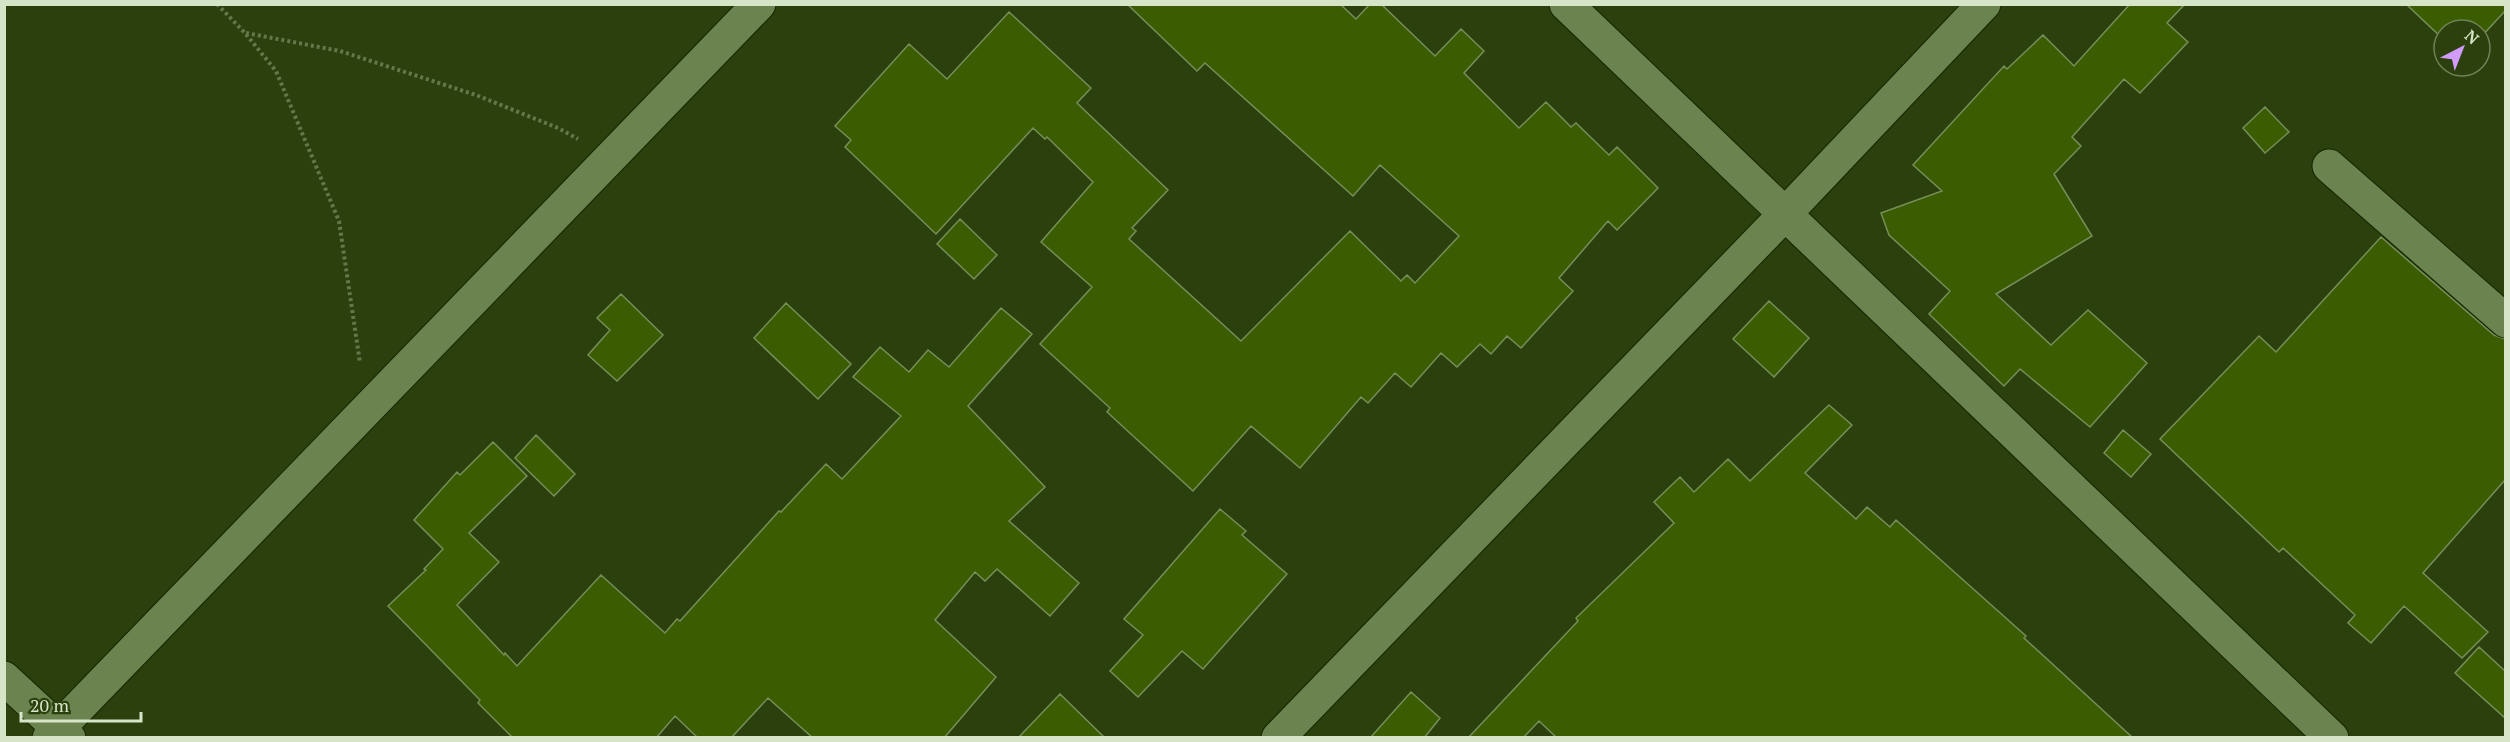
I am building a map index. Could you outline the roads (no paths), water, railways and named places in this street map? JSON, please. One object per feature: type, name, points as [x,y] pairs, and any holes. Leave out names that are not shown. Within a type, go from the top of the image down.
[{"type":"street","points":[[4,678],[59,734],[367,408],[759,4]]},
{"type":"street","points":[[1566,4],[2332,738]]},
{"type":"street","points":[[1278,738],[1785,214],[1983,4]]},
{"type":"street","points":[[2329,166],[2505,321]]}]
